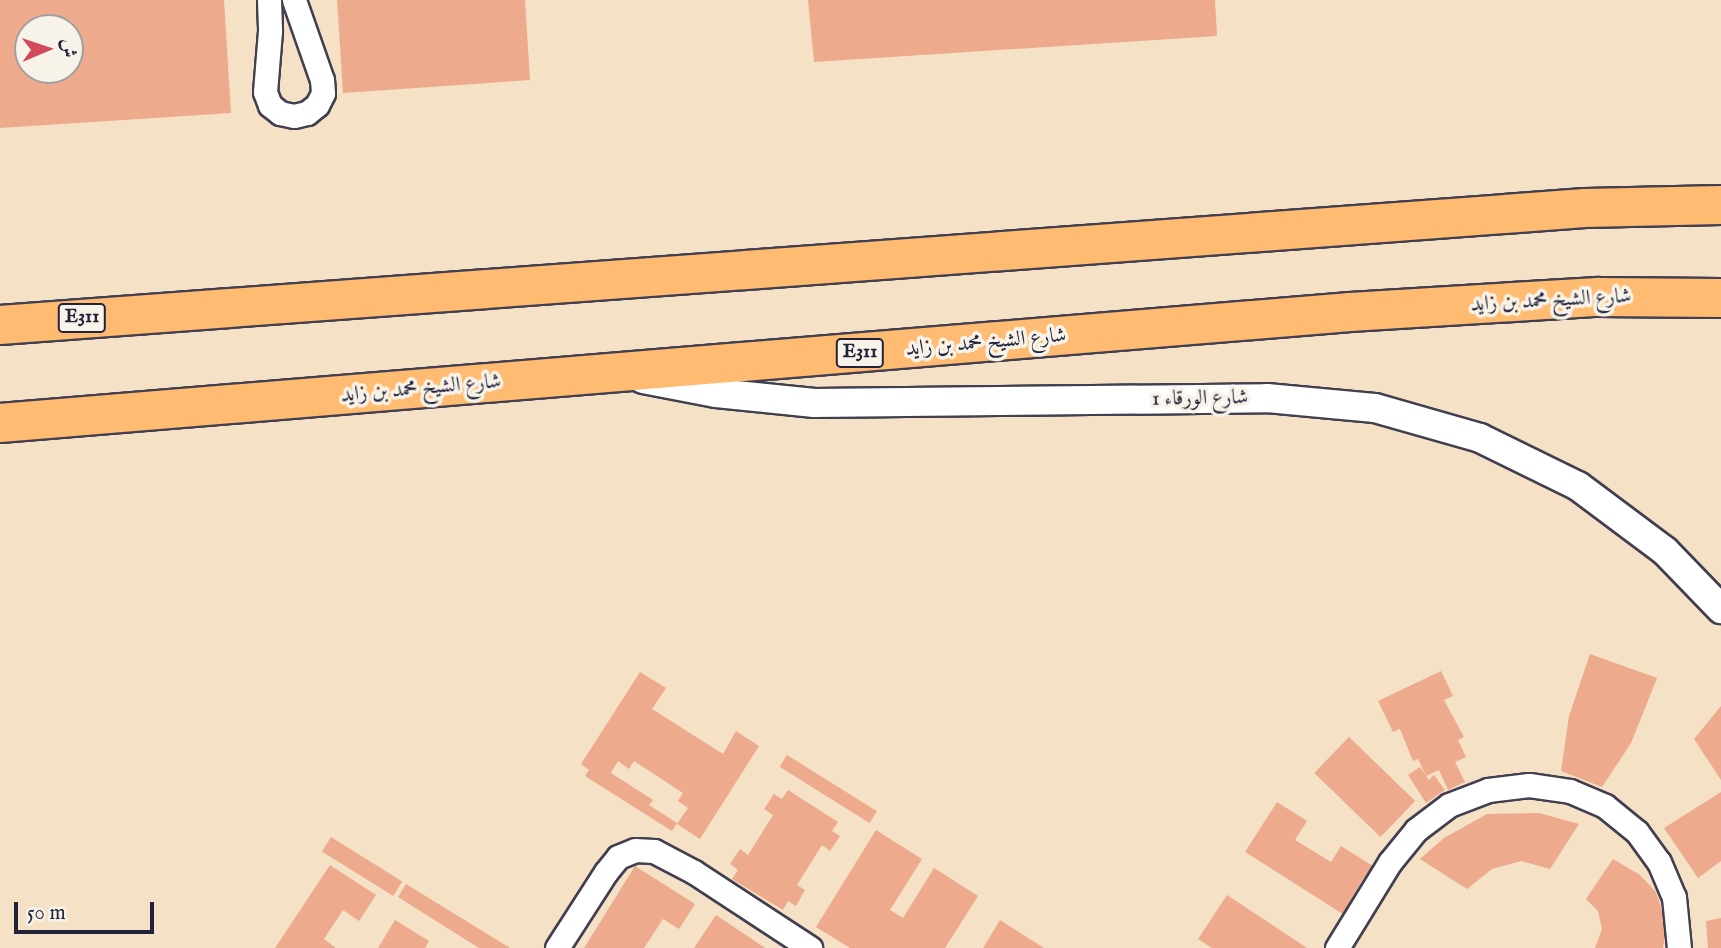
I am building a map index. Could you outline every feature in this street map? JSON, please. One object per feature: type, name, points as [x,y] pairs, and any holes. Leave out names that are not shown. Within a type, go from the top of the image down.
[{"type":"highway","name":"E311","points":[[0,325],[1586,208],[1721,205]]},
{"type":"highway","name":"شارع الشيخ محمد بن زايد","points":[[0,423],[1350,312],[1598,297],[1721,298]]},
{"type":"highway","points":[[0,298],[164,311]]},
{"type":"street","points":[[269,0],[270,31],[265,92],[270,105],[280,113],[294,116],[307,113],[317,105],[323,93],[322,80],[293,0]]},
{"type":"street","points":[[303,24],[304,0]]},
{"type":"street","name":"شارع الورقاء 1","points":[[620,373],[716,393],[814,403],[1267,398],[1375,408],[1480,438],[1567,480],[1637,528],[1692,576],[1721,609]]},
{"type":"street","points":[[1337,948],[1390,862],[1416,830],[1450,805],[1488,790],[1529,785],[1570,791],[1605,806],[1637,832],[1659,862],[1674,897],[1679,948]]},
{"type":"street","points":[[557,948],[606,872],[618,857],[635,850],[654,851],[694,872],[810,948]]},
{"type":"building","points":[[0,0],[224,0],[231,113],[0,128]]},
{"type":"building","points":[[337,0],[525,0],[530,80],[343,93]]},
{"type":"building","points":[[808,0],[1215,0],[1217,36],[814,62]]},
{"type":"building","points":[[1590,654],[1657,678],[1631,743],[1602,787],[1561,771],[1569,716]]},
{"type":"building","points":[[1441,671],[1453,696],[1444,700],[1464,737],[1458,740],[1466,757],[1455,762],[1465,782],[1448,790],[1439,770],[1426,776],[1418,759],[1413,761],[1400,729],[1393,732],[1378,701]]},
{"type":"building","points":[[640,672],[666,688],[652,709],[723,754],[736,731],[759,746],[700,839],[677,824],[688,808],[678,801],[683,793],[634,761],[629,769],[618,761],[611,773],[653,800],[649,805],[677,823],[672,831],[585,776],[589,770],[581,764]]},
{"type":"building","points":[[1721,706],[1721,780],[1694,739]]},
{"type":"building","points":[[1349,737],[1415,801],[1380,837],[1314,773]]},
{"type":"building","points":[[787,755],[877,811],[869,823],[780,767]]},
{"type":"building","points":[[1420,767],[1429,780],[1434,775],[1445,790],[1426,803],[1408,775]]},
{"type":"building","points":[[788,790],[838,822],[832,831],[840,836],[830,851],[822,845],[797,885],[805,890],[796,906],[788,901],[783,910],[732,879],[738,870],[730,864],[740,849],[748,855],[773,815],[764,809],[774,794],[782,799]]},
{"type":"building","points":[[1721,792],[1721,861],[1698,878],[1664,828]]},
{"type":"building","points":[[1277,802],[1307,821],[1295,840],[1331,862],[1341,846],[1376,868],[1368,880],[1364,877],[1350,901],[1353,903],[1346,916],[1245,852]]},
{"type":"building","points":[[1539,813],[1579,824],[1550,869],[1521,861],[1492,869],[1467,889],[1420,859],[1444,838],[1487,814]]},
{"type":"building","points":[[876,830],[922,859],[890,910],[903,918],[934,868],[978,896],[945,948],[850,948],[816,927]]},
{"type":"building","points":[[331,837],[402,882],[393,896],[322,851]]},
{"type":"building","points":[[1613,859],[1640,875],[1656,892],[1667,925],[1663,948],[1595,948],[1602,929],[1598,911],[1586,899]]},
{"type":"building","points":[[330,865],[376,895],[359,921],[343,910],[324,939],[336,948],[275,948]]},
{"type":"building","points":[[635,866],[695,904],[679,929],[663,919],[644,948],[584,948]]},
{"type":"building","points":[[406,884],[510,948],[479,948],[398,897]]},
{"type":"building","points":[[1227,895],[1307,948],[1212,948],[1198,939]]},
{"type":"building","points":[[716,915],[765,948],[694,948]]},
{"type":"building","points":[[1721,918],[1721,948],[1708,948],[1706,921]]},
{"type":"building","points":[[395,920],[429,941],[425,948],[378,948]]},
{"type":"building","points":[[1000,920],[1044,948],[983,948]]}]
